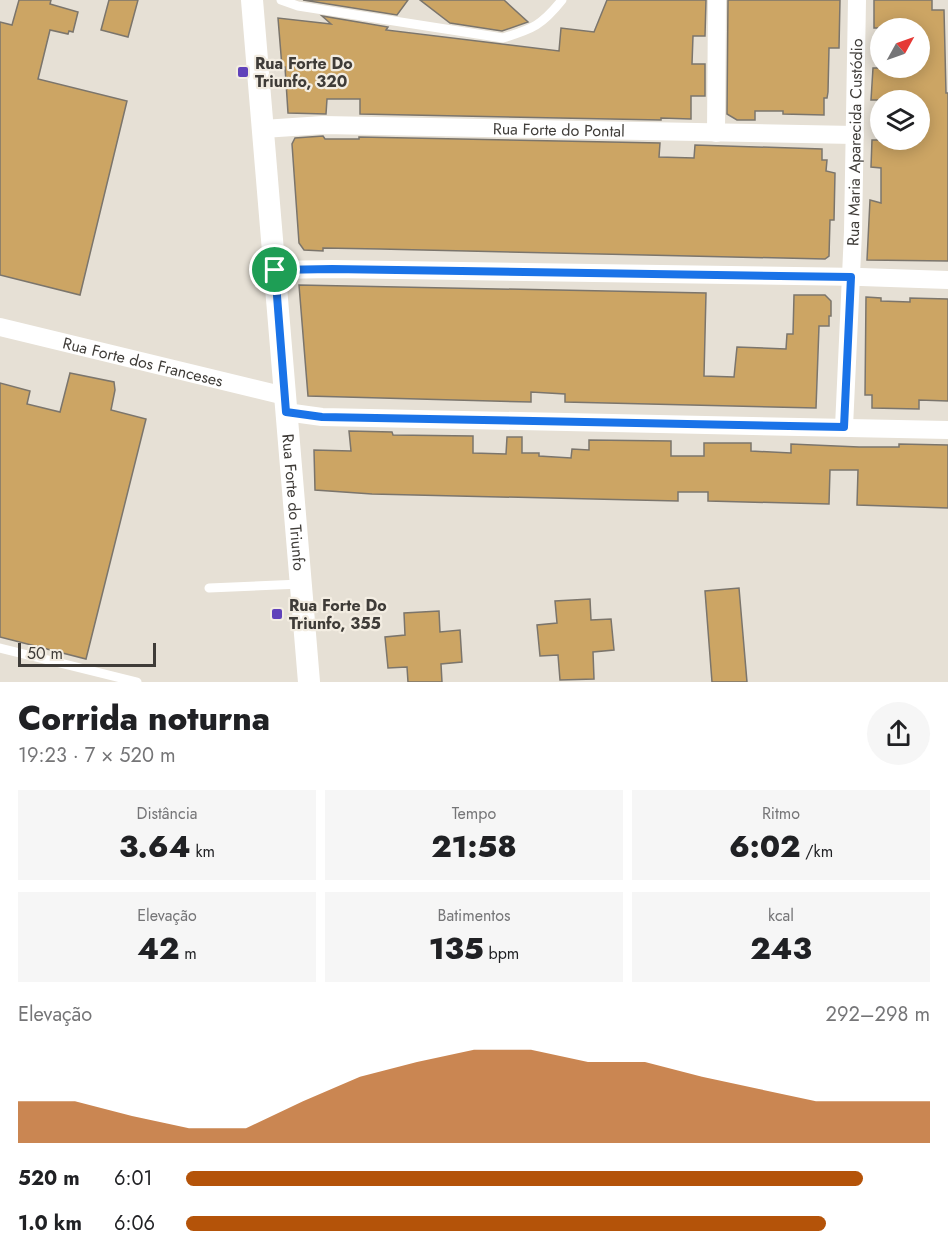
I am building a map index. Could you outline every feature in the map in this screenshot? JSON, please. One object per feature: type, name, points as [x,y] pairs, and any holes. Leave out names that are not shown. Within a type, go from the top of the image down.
[{"type":"street","name":"Rua Forte do Triunfo","points":[[252,0],[309,682]]},
{"type":"street","points":[[716,133],[717,0]]},
{"type":"street","name":"Rua Maria Aparecida Custódio","points":[[844,427],[851,277],[857,0]]},
{"type":"street","name":"Rua Forte do Pontal","points":[[263,129],[323,125],[855,135]]},
{"type":"street","points":[[275,270],[332,269],[948,280]]},
{"type":"street","name":"Rua Forte dos Franceses","points":[[0,327],[286,404],[322,417],[948,430]]},
{"type":"lane","points":[[280,0],[298,6],[503,38],[532,29],[549,17],[562,0]]},
{"type":"lane","points":[[208,588],[301,584]]},
{"type":"lane","points":[[0,648],[137,682]]},
{"type":"building","points":[[19,0],[51,0],[50,4],[78,12],[73,32],[69,31],[68,34],[50,30],[38,79],[127,101],[80,295],[0,275],[0,22],[12,25]]},
{"type":"building","points":[[109,0],[138,0],[128,37],[101,30]]},
{"type":"building","points":[[303,0],[408,0],[397,15]]},
{"type":"building","points":[[420,0],[504,0],[528,22],[502,31],[450,23]]},
{"type":"building","points":[[607,0],[706,0],[705,36],[693,36],[692,64],[705,64],[705,96],[691,96],[691,119],[360,114],[360,99],[327,99],[326,114],[288,113],[285,67],[282,67],[278,18],[331,24],[322,16],[388,27],[386,30],[559,51],[561,28],[594,32]]},
{"type":"building","points":[[728,0],[840,0],[839,48],[829,48],[828,92],[827,98],[824,98],[824,115],[755,111],[755,120],[737,120],[727,114]]},
{"type":"building","points":[[874,0],[932,0],[932,10],[944,10],[946,93],[948,93],[948,261],[867,260],[870,200],[881,203],[881,168],[871,167],[872,150],[930,150],[930,90],[872,90],[872,78],[930,78],[930,18],[874,18]]},
{"type":"building","points":[[323,136],[325,139],[359,139],[359,137],[660,143],[659,157],[694,158],[695,145],[822,149],[822,160],[827,160],[826,171],[835,173],[834,220],[830,220],[829,256],[825,259],[323,248],[323,251],[304,250],[299,243],[292,144],[295,138]]},
{"type":"building","points":[[299,285],[706,293],[704,376],[734,377],[737,347],[786,349],[787,334],[793,334],[794,295],[825,295],[831,301],[831,316],[829,316],[829,326],[819,326],[816,408],[565,402],[565,394],[531,392],[531,402],[308,396]]},
{"type":"building","points":[[866,297],[881,298],[881,301],[910,302],[910,298],[948,299],[948,401],[919,400],[919,409],[872,408],[872,395],[865,395]]},
{"type":"building","points":[[70,373],[114,382],[115,390],[111,410],[146,419],[86,659],[0,637],[0,383],[30,391],[27,404],[60,412]]},
{"type":"building","points":[[349,431],[392,432],[393,435],[473,436],[473,453],[506,454],[507,437],[522,437],[522,453],[571,458],[572,449],[589,450],[589,440],[671,441],[671,456],[704,456],[704,443],[751,443],[751,451],[791,453],[791,444],[859,447],[899,447],[899,444],[948,445],[948,508],[857,505],[858,470],[830,470],[829,504],[708,501],[708,492],[678,492],[678,501],[372,494],[315,490],[314,450],[351,451]]},
{"type":"building","points":[[739,588],[747,682],[712,682],[705,591]]},
{"type":"building","points":[[590,599],[591,620],[611,619],[614,650],[593,652],[594,679],[560,680],[558,655],[540,656],[537,625],[557,623],[555,601]]},
{"type":"building","points":[[439,611],[440,632],[460,630],[462,662],[441,664],[442,682],[408,682],[407,667],[388,668],[385,637],[405,635],[404,613]]},
{"type":"place","name":"Rua Forte Do Triunfo, 320","points":[[243,72]]},
{"type":"place","name":"Rua Forte Do Triunfo, 355","points":[[277,614]]},
{"type":"route","points":[[275,270],[851,277],[844,427],[322,417],[286,412],[275,270]]}]
